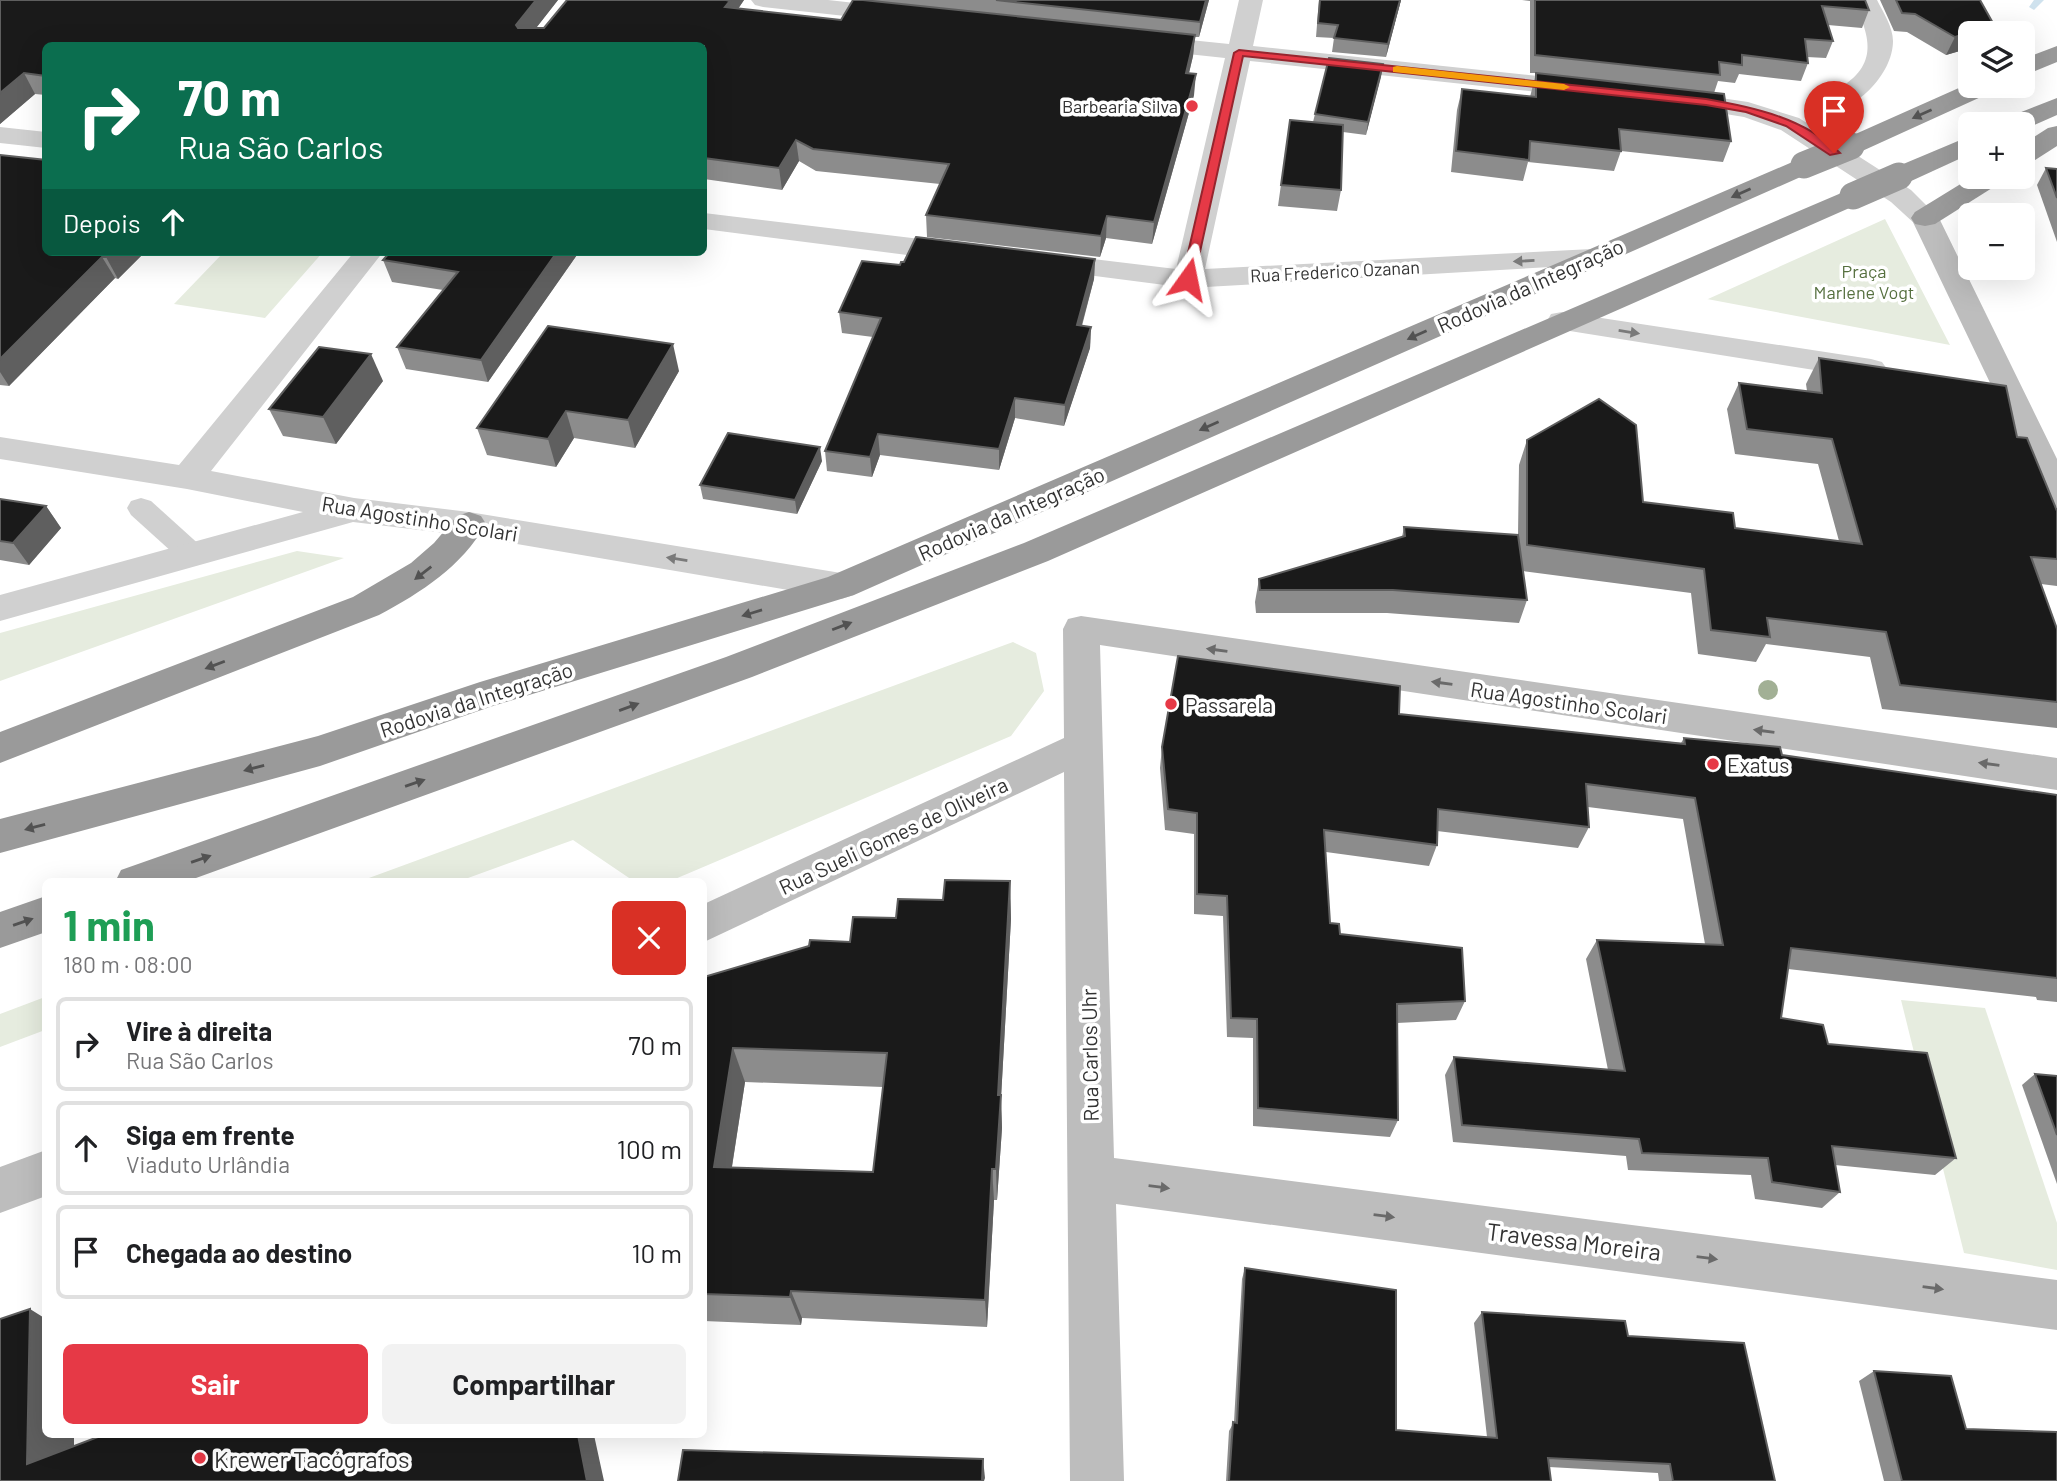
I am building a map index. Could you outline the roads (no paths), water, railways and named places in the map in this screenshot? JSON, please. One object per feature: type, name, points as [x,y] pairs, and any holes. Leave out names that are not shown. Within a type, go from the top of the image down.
[{"type":"highway","points":[[2035,63],[2057,53]]},
{"type":"highway","name":"Rodovia da Integração","points":[[0,836],[320,751],[480,696],[841,586],[1958,98]]},
{"type":"highway","points":[[2035,115],[2057,106]]},
{"type":"highway","points":[[2035,148],[2057,134]]},
{"type":"highway","name":"Rodovia da Integração","points":[[147,878],[726,671],[1036,552],[1958,149]]},
{"type":"highway","points":[[1925,218],[1971,189]]},
{"type":"highway","points":[[0,748],[366,606],[412,582],[447,554],[469,524]]},
{"type":"highway","points":[[0,930],[42,915]]},
{"type":"street","points":[[763,0],[926,18]]},
{"type":"street","points":[[1188,279],[1251,0]]},
{"type":"street","points":[[1827,104],[1860,87],[1875,68],[1881,39],[1865,0]]},
{"type":"street","points":[[1116,39],[1610,92]]},
{"type":"street","points":[[1651,96],[1748,110],[1790,124],[1901,196],[1925,218],[1993,387],[2057,495]]},
{"type":"street","points":[[0,135],[42,140]]},
{"type":"street","name":"Rua Frederico Ozanan","points":[[707,221],[1188,279],[1592,258]]},
{"type":"street","points":[[187,478],[366,256]]},
{"type":"street","points":[[1562,321],[1893,372]]},
{"type":"street","name":"Rua Agostinho Scolari","points":[[0,448],[187,478],[354,510],[469,524],[841,586]]},
{"type":"street","points":[[0,608],[354,510]]},
{"type":"street","name":"Rua Agostinho Scolari","points":[[1081,629],[2057,774]]},
{"type":"street","name":"Rua Carlos Uhr","points":[[1081,629],[1097,1481]]},
{"type":"street","name":"Rua Sueli Gomes de Oliveira","points":[[707,923],[1083,746]]},
{"type":"street","points":[[0,1190],[42,1174]]},
{"type":"street","name":"Travessa Moreira","points":[[1091,1178],[2057,1305]]},
{"type":"lane","points":[[141,508],[193,555]]},
{"type":"waterway","points":[[2034,7],[2039,0]]},
{"type":"place","name":"Barbearia Silva","points":[[1192,106]]},
{"type":"place","name":"Passarela","points":[[1171,704]]},
{"type":"place","name":"Exatus","points":[[1713,764]]},
{"type":"place","name":"Krewer Tacógrafos","points":[[200,1458]]},
{"type":"park label","name":"Praça Marlene Vogt","points":[[1864,281]]}]
